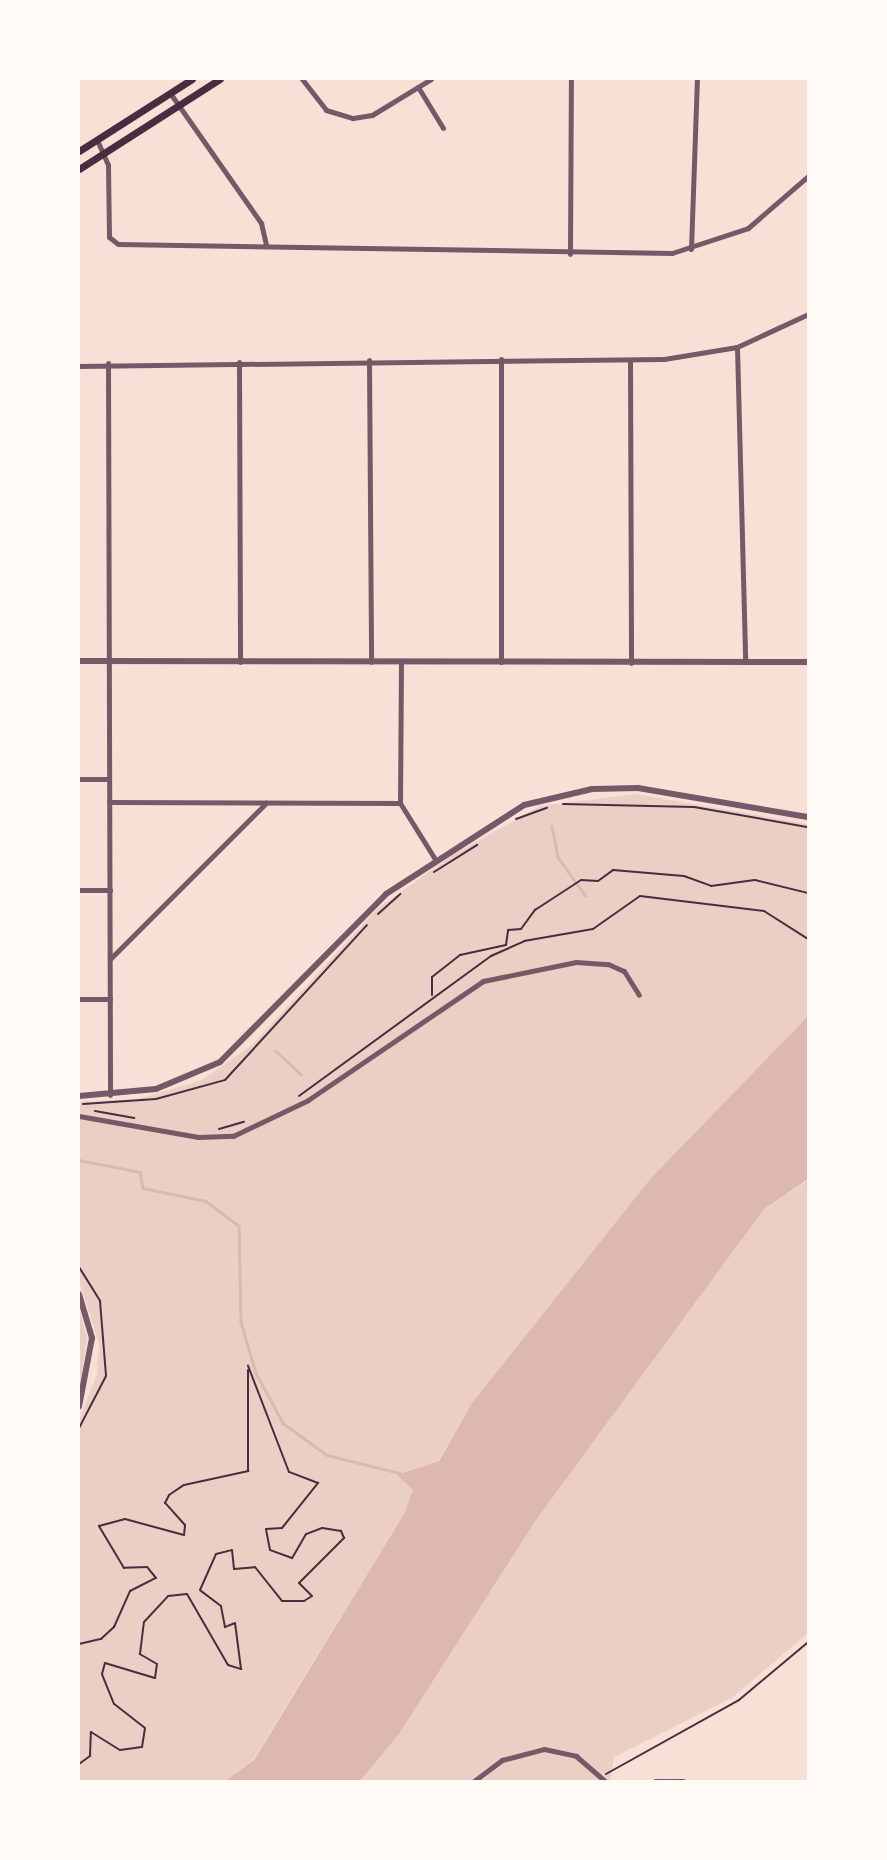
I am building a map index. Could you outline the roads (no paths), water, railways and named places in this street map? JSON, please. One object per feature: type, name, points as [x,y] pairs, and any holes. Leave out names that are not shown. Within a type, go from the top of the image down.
[{"type":"main road","points":[[79,151],[192,79]]},
{"type":"main road","points":[[79,169],[220,79]]},
{"type":"street","points":[[302,79],[319,103],[345,118],[372,115],[430,79]]},
{"type":"street","points":[[570,79],[570,254]]},
{"type":"street","points":[[691,249],[696,79]]},
{"type":"street","points":[[418,87],[443,128]]},
{"type":"street","points":[[170,93],[261,223],[265,245]]},
{"type":"street","points":[[97,140],[104,153],[111,242],[570,254],[691,249],[748,228],[808,176]]},
{"type":"street","points":[[79,366],[108,363],[369,360],[630,360],[737,347],[808,314]]},
{"type":"street","points":[[737,347],[745,662]]},
{"type":"street","points":[[500,359],[501,662]]},
{"type":"street","points":[[369,360],[371,662]]},
{"type":"street","points":[[630,360],[631,663]]},
{"type":"street","points":[[239,362],[240,662]]},
{"type":"street","points":[[108,363],[110,1095]]},
{"type":"street","points":[[79,661],[808,662]]},
{"type":"street","points":[[401,662],[400,803],[435,859]]},
{"type":"street","points":[[79,779],[109,779]]},
{"type":"street","points":[[79,1096],[110,1095],[176,1084],[233,1053],[369,910],[435,859],[524,806],[592,789],[638,788],[808,817]]},
{"type":"street","points":[[109,802],[400,803]]},
{"type":"street","points":[[110,959],[266,803]]},
{"type":"street","points":[[79,890],[110,890]]},
{"type":"street","points":[[79,1116],[198,1137],[233,1136],[308,1100],[484,981],[576,962],[608,964],[624,971],[639,995]]},
{"type":"street","points":[[79,999],[110,999]]},
{"type":"street","points":[[79,1294],[92,1338],[79,1407]]},
{"type":"street","points":[[474,1781],[502,1760],[544,1749],[576,1756],[605,1781]]},
{"type":"street","points":[[655,1781],[683,1781]]},
{"type":"waterway","points":[[552,826],[558,857],[585,895]]},
{"type":"waterway","points":[[276,1051],[301,1074]]},
{"type":"waterway","points":[[79,1160],[140,1172],[143,1188],[206,1201],[239,1226],[241,1322],[256,1373],[283,1423],[327,1455],[400,1473]]}]
